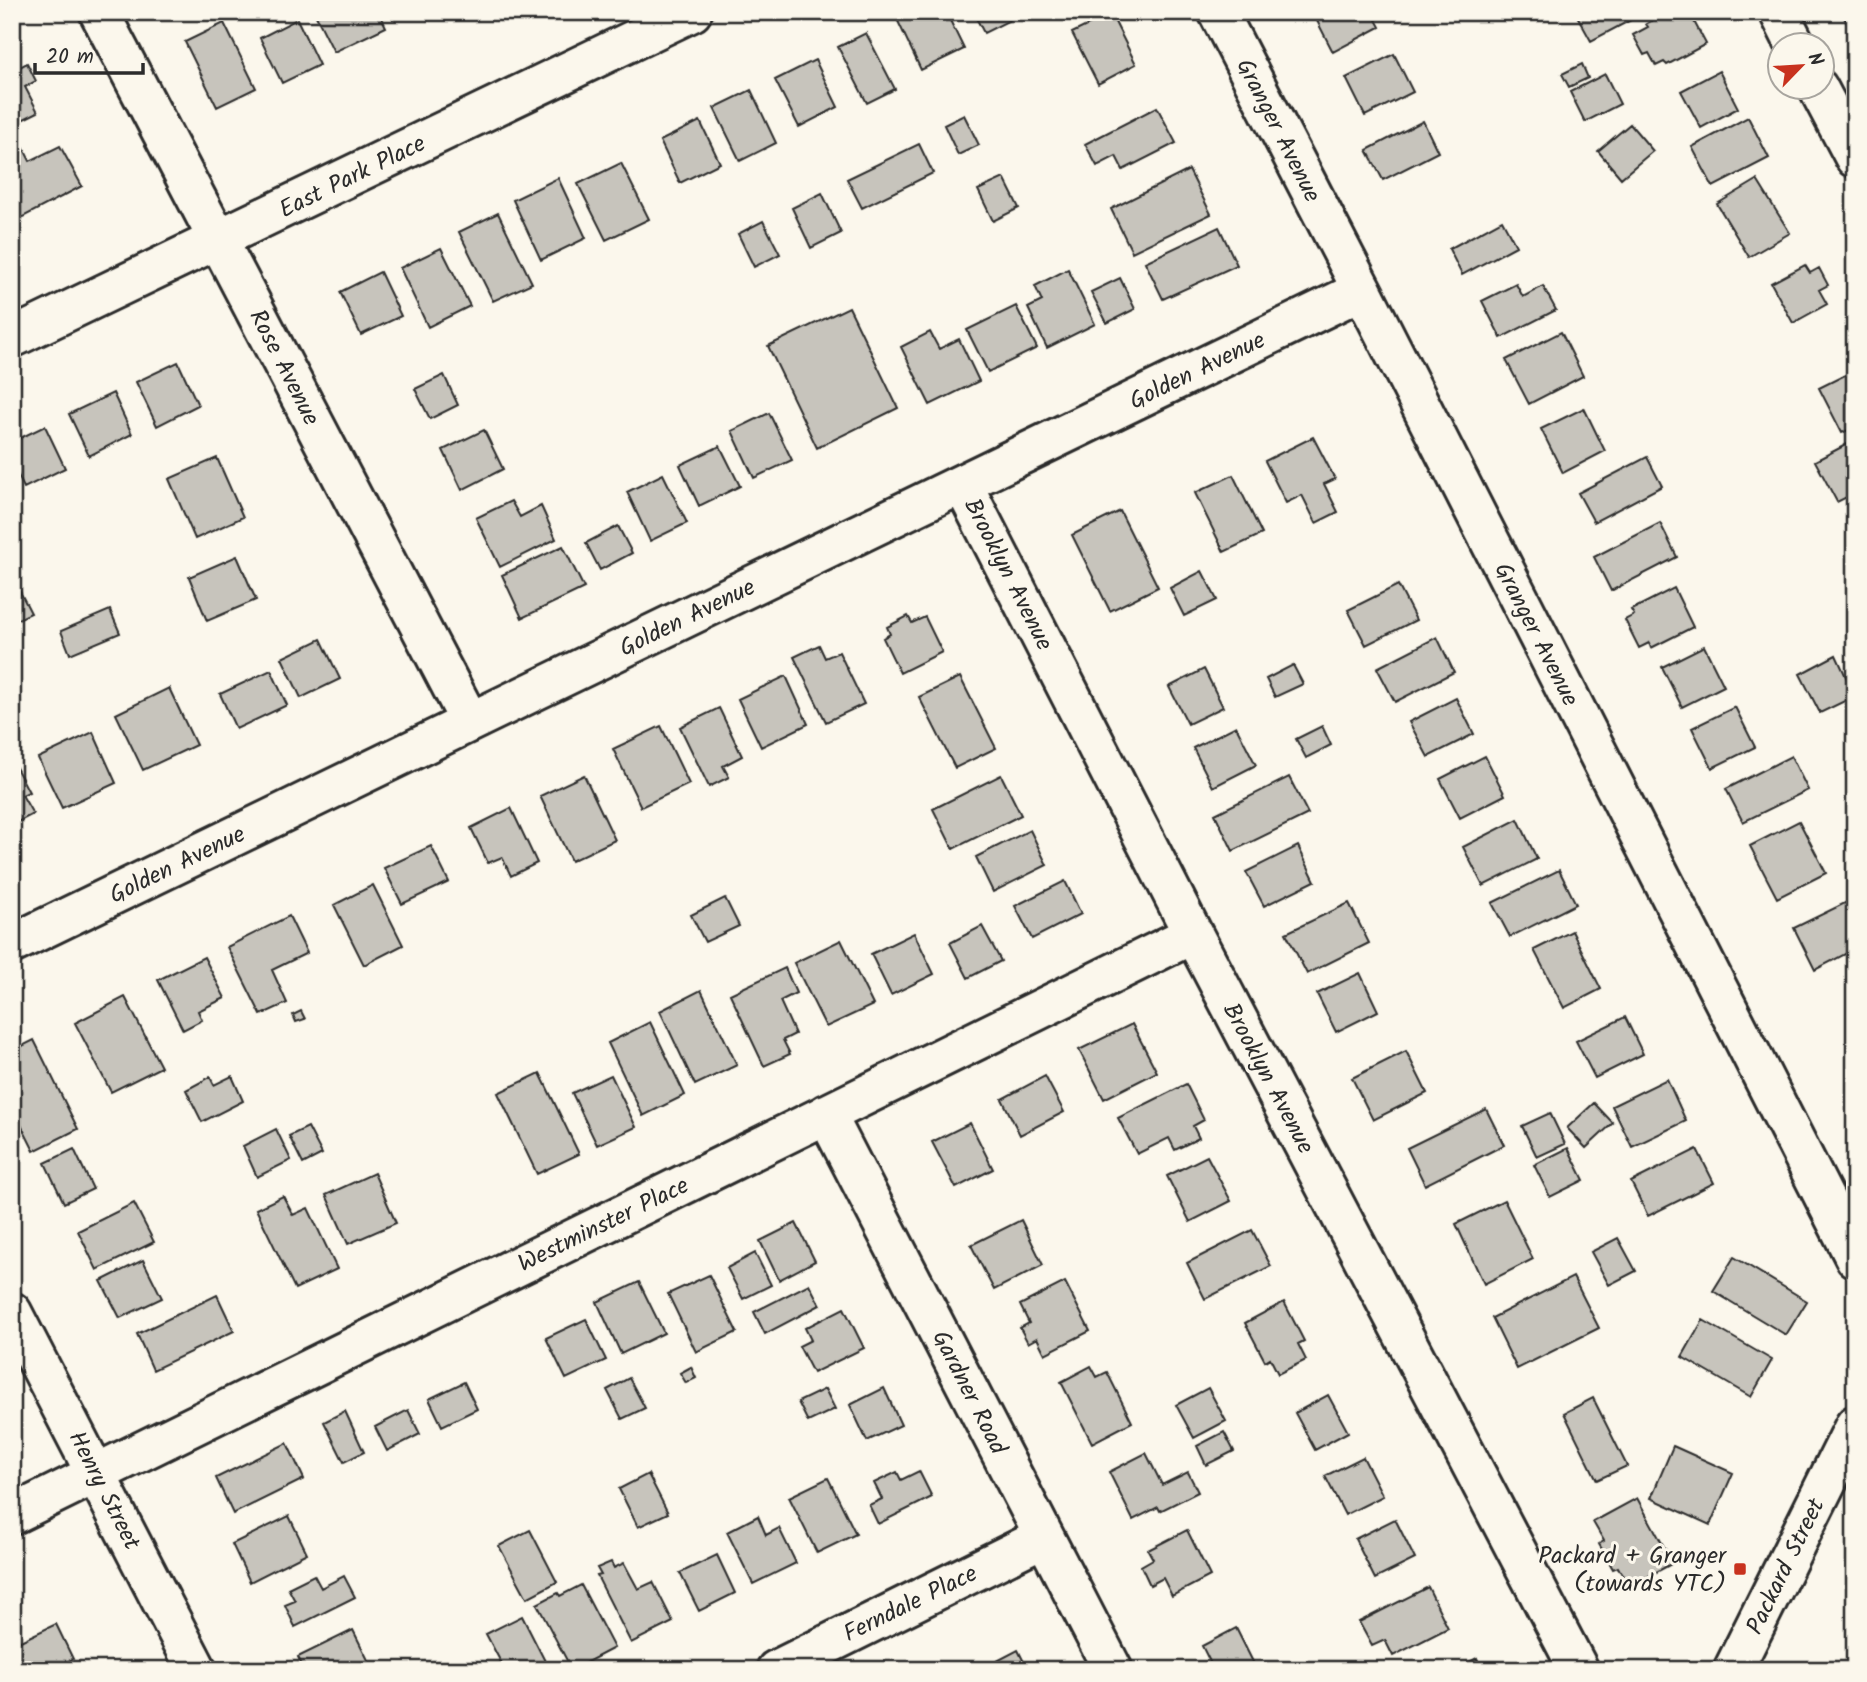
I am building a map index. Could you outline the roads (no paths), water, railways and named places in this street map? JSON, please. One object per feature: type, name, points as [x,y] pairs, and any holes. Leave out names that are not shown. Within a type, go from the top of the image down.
[{"type":"street","name":"Rose Avenue","points":[[99,12],[470,722]]},
{"type":"street","name":"East Park Place","points":[[12,338],[219,240],[650,21],[692,12]]},
{"type":"street","name":"Granger Avenue","points":[[1218,12],[1855,1258]]},
{"type":"street","points":[[1779,12],[1789,32]]},
{"type":"street","points":[[1825,102],[1855,158]]},
{"type":"street","name":"Golden Avenue","points":[[12,944],[1362,290]]},
{"type":"street","name":"Brooklyn Avenue","points":[[963,485],[1194,934],[1579,1670]]},
{"type":"street","name":"Westminster Place","points":[[12,1515],[1194,934]]},
{"type":"street","name":"Gardner Road","points":[[826,1114],[1113,1670]]},
{"type":"street","name":"Henry Street","points":[[12,1312],[197,1670]]},
{"type":"street","name":"Packard Street","points":[[1733,1670],[1855,1425]]},
{"type":"street","name":"Ferndale Place","points":[[776,1670],[1044,1537]]},
{"type":"place","name":"Packard + Granger (towards YTC)","points":[[1740,1569]]}]
